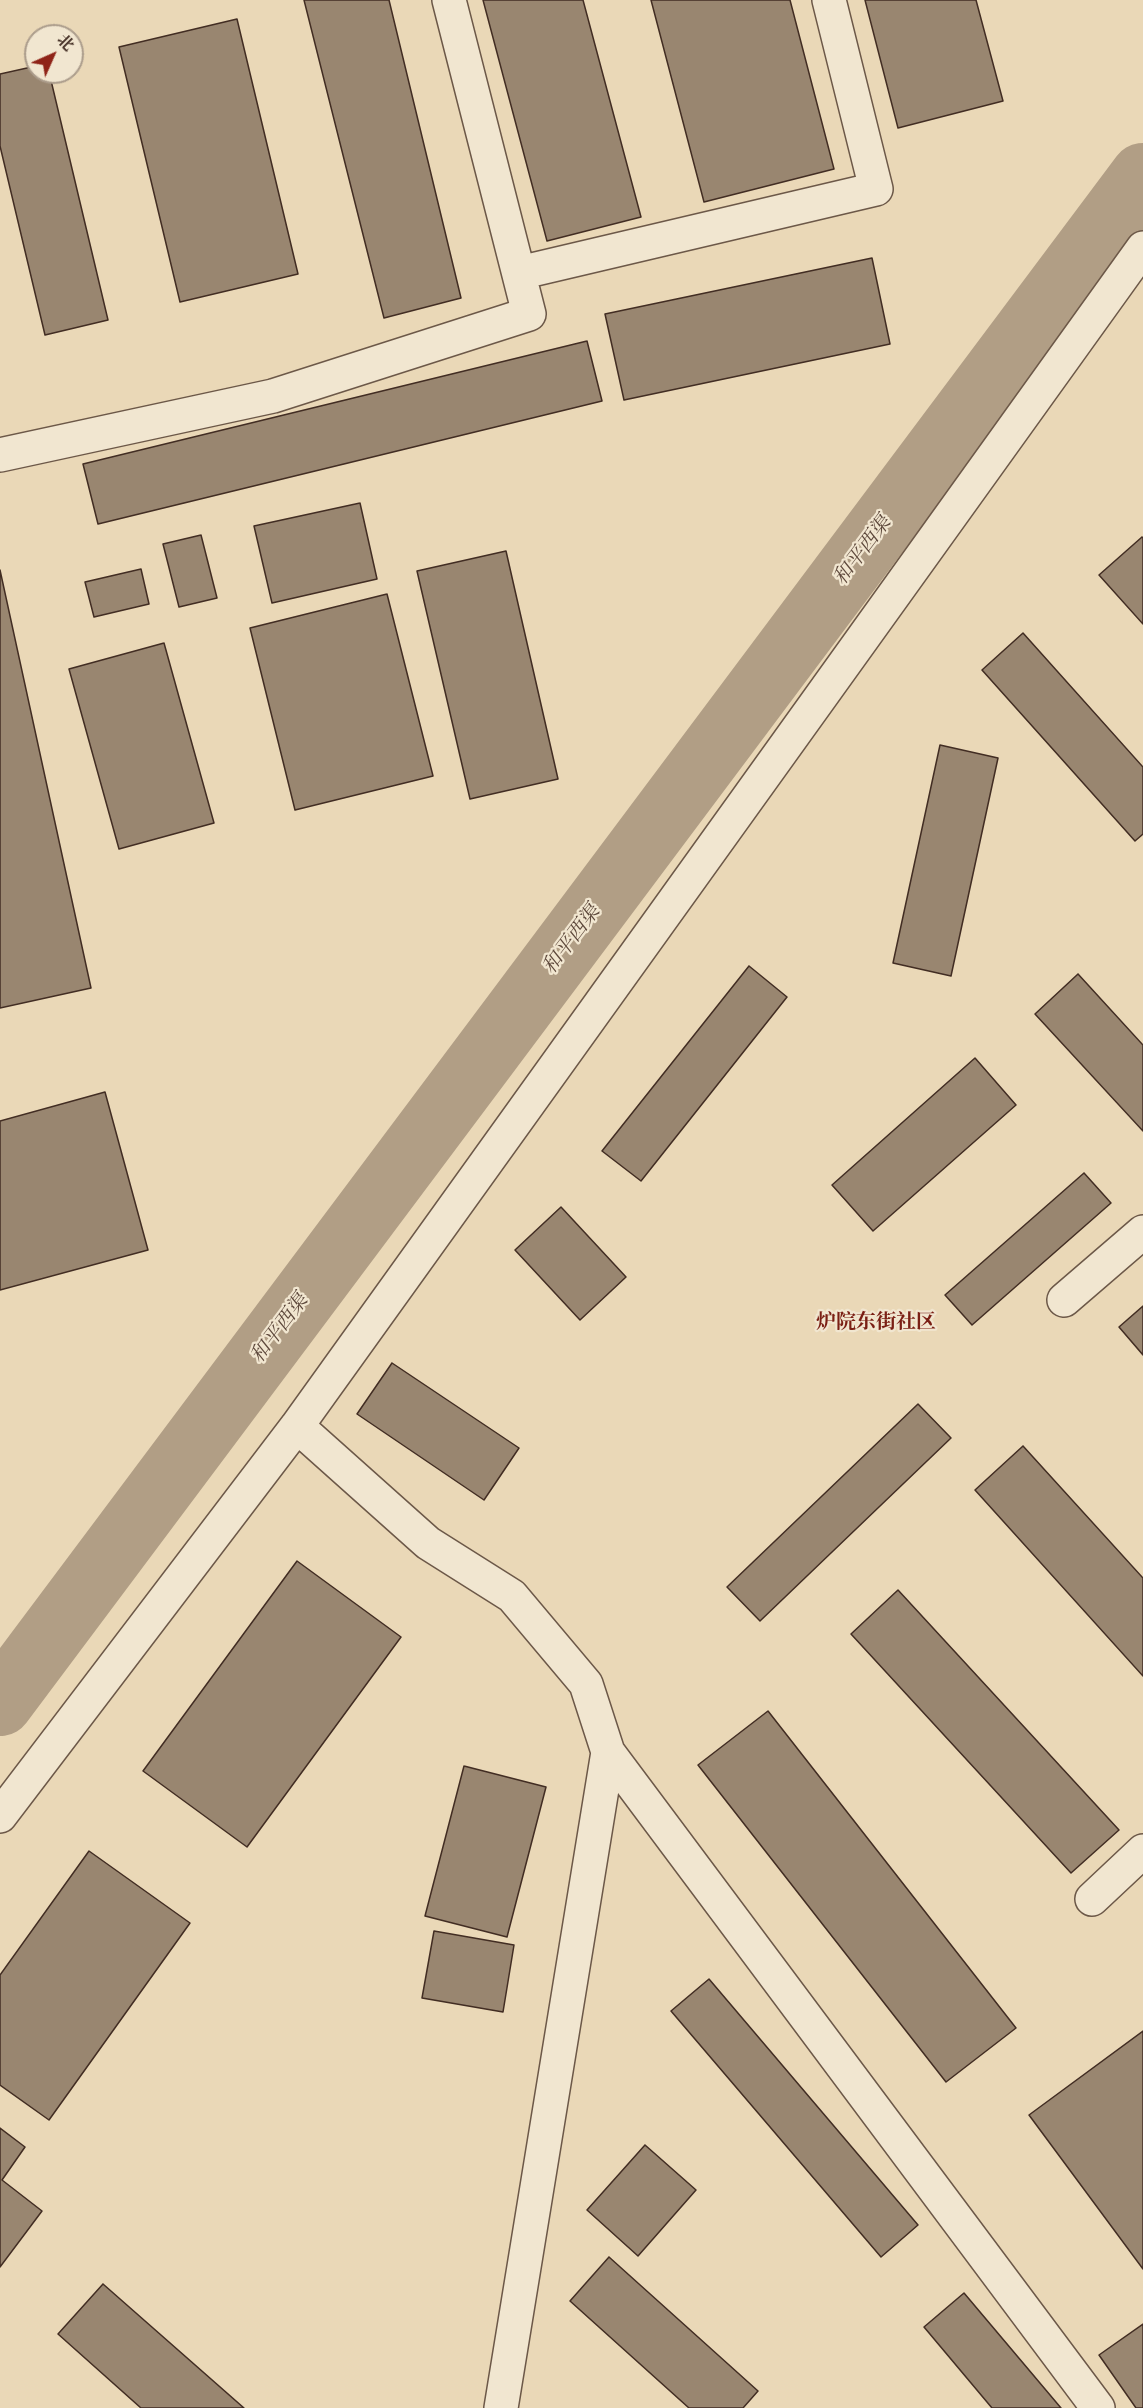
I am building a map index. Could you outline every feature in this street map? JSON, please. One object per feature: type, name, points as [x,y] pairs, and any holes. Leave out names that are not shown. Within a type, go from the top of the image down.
[{"type":"street","points":[[0,455],[273,396],[529,314],[450,0]]},
{"type":"street","points":[[519,273],[876,189],[829,0]]},
{"type":"street","points":[[0,1816],[297,1426],[1143,248]]},
{"type":"street","points":[[1064,1300],[1143,1232]]},
{"type":"street","points":[[297,1426],[428,1543],[512,1596],[586,1684],[608,1752],[1098,2408]]},
{"type":"street","points":[[501,2408],[608,1752]]},
{"type":"street","points":[[1092,1899],[1143,1851]]},
{"type":"building","points":[[304,0],[389,0],[461,298],[384,318]]},
{"type":"building","points":[[483,0],[583,0],[641,217],[547,241]]},
{"type":"building","points":[[651,0],[790,0],[834,169],[704,202]]},
{"type":"building","points":[[865,0],[976,0],[1003,101],[898,128]]},
{"type":"building","points":[[237,19],[298,274],[180,302],[119,47]]},
{"type":"building","points":[[24,69],[24,84],[52,84],[108,320],[45,335],[0,146],[0,74]]},
{"type":"building","points":[[872,258],[890,344],[624,400],[605,314]]},
{"type":"building","points":[[587,341],[602,401],[98,524],[83,464]]},
{"type":"building","points":[[360,503],[377,579],[272,603],[254,526]]},
{"type":"building","points":[[201,535],[217,598],[179,607],[163,544]]},
{"type":"building","points":[[1143,538],[1143,624],[1099,575]]},
{"type":"building","points":[[506,551],[558,779],[470,799],[417,571]]},
{"type":"building","points":[[141,569],[149,604],[94,617],[85,582]]},
{"type":"building","points":[[0,570],[91,988],[0,1008]]},
{"type":"building","points":[[387,594],[433,776],[295,810],[250,628]]},
{"type":"building","points":[[1023,633],[1143,767],[1143,834],[1135,841],[982,670]]},
{"type":"building","points":[[164,643],[214,823],[119,849],[69,669]]},
{"type":"building","points":[[940,745],[998,758],[951,976],[893,963]]},
{"type":"building","points":[[749,966],[787,997],[641,1181],[602,1151]]},
{"type":"building","points":[[1078,974],[1143,1045],[1143,1131],[1035,1014]]},
{"type":"building","points":[[975,1058],[1016,1105],[873,1231],[832,1185]]},
{"type":"building","points":[[105,1092],[148,1250],[0,1290],[0,1121]]},
{"type":"building","points":[[1084,1173],[1111,1203],[972,1325],[945,1295]]},
{"type":"building","points":[[561,1207],[626,1277],[580,1320],[515,1250]]},
{"type":"building","points":[[1143,1306],[1143,1355],[1119,1327]]},
{"type":"building","points":[[392,1363],[519,1448],[484,1500],[357,1414]]},
{"type":"building","points":[[918,1404],[951,1438],[760,1621],[727,1587]]},
{"type":"building","points":[[1023,1446],[1143,1578],[1143,1676],[975,1490]]},
{"type":"building","points":[[297,1561],[401,1637],[247,1847],[143,1771]]},
{"type":"building","points":[[898,1590],[1119,1830],[1071,1873],[851,1634]]},
{"type":"building","points":[[768,1711],[1016,2028],[946,2082],[698,1765]]},
{"type":"building","points":[[464,1766],[546,1787],[507,1937],[425,1916]]},
{"type":"building","points":[[89,1851],[190,1923],[49,2120],[0,2085],[0,1975]]},
{"type":"building","points":[[434,1931],[514,1945],[503,2012],[422,1998]]},
{"type":"building","points":[[709,1979],[918,2225],[881,2257],[671,2011]]},
{"type":"building","points":[[1143,2031],[1143,2269],[1029,2115]]},
{"type":"building","points":[[0,2128],[25,2147],[2,2180],[42,2211],[0,2267]]},
{"type":"building","points":[[645,2145],[696,2190],[638,2256],[587,2210]]},
{"type":"building","points":[[609,2257],[758,2391],[743,2408],[689,2408],[570,2301]]},
{"type":"building","points":[[103,2284],[244,2408],[141,2408],[58,2334]]},
{"type":"building","points":[[964,2293],[1061,2408],[992,2408],[924,2327]]},
{"type":"building","points":[[1143,2324],[1143,2408],[1136,2408],[1099,2355]]},
{"type":"waterway","name":"和平西渠","points":[[0,1703],[1143,176]]},
{"type":"district","name":"炉院东街社区","points":[[876,1323]]}]
